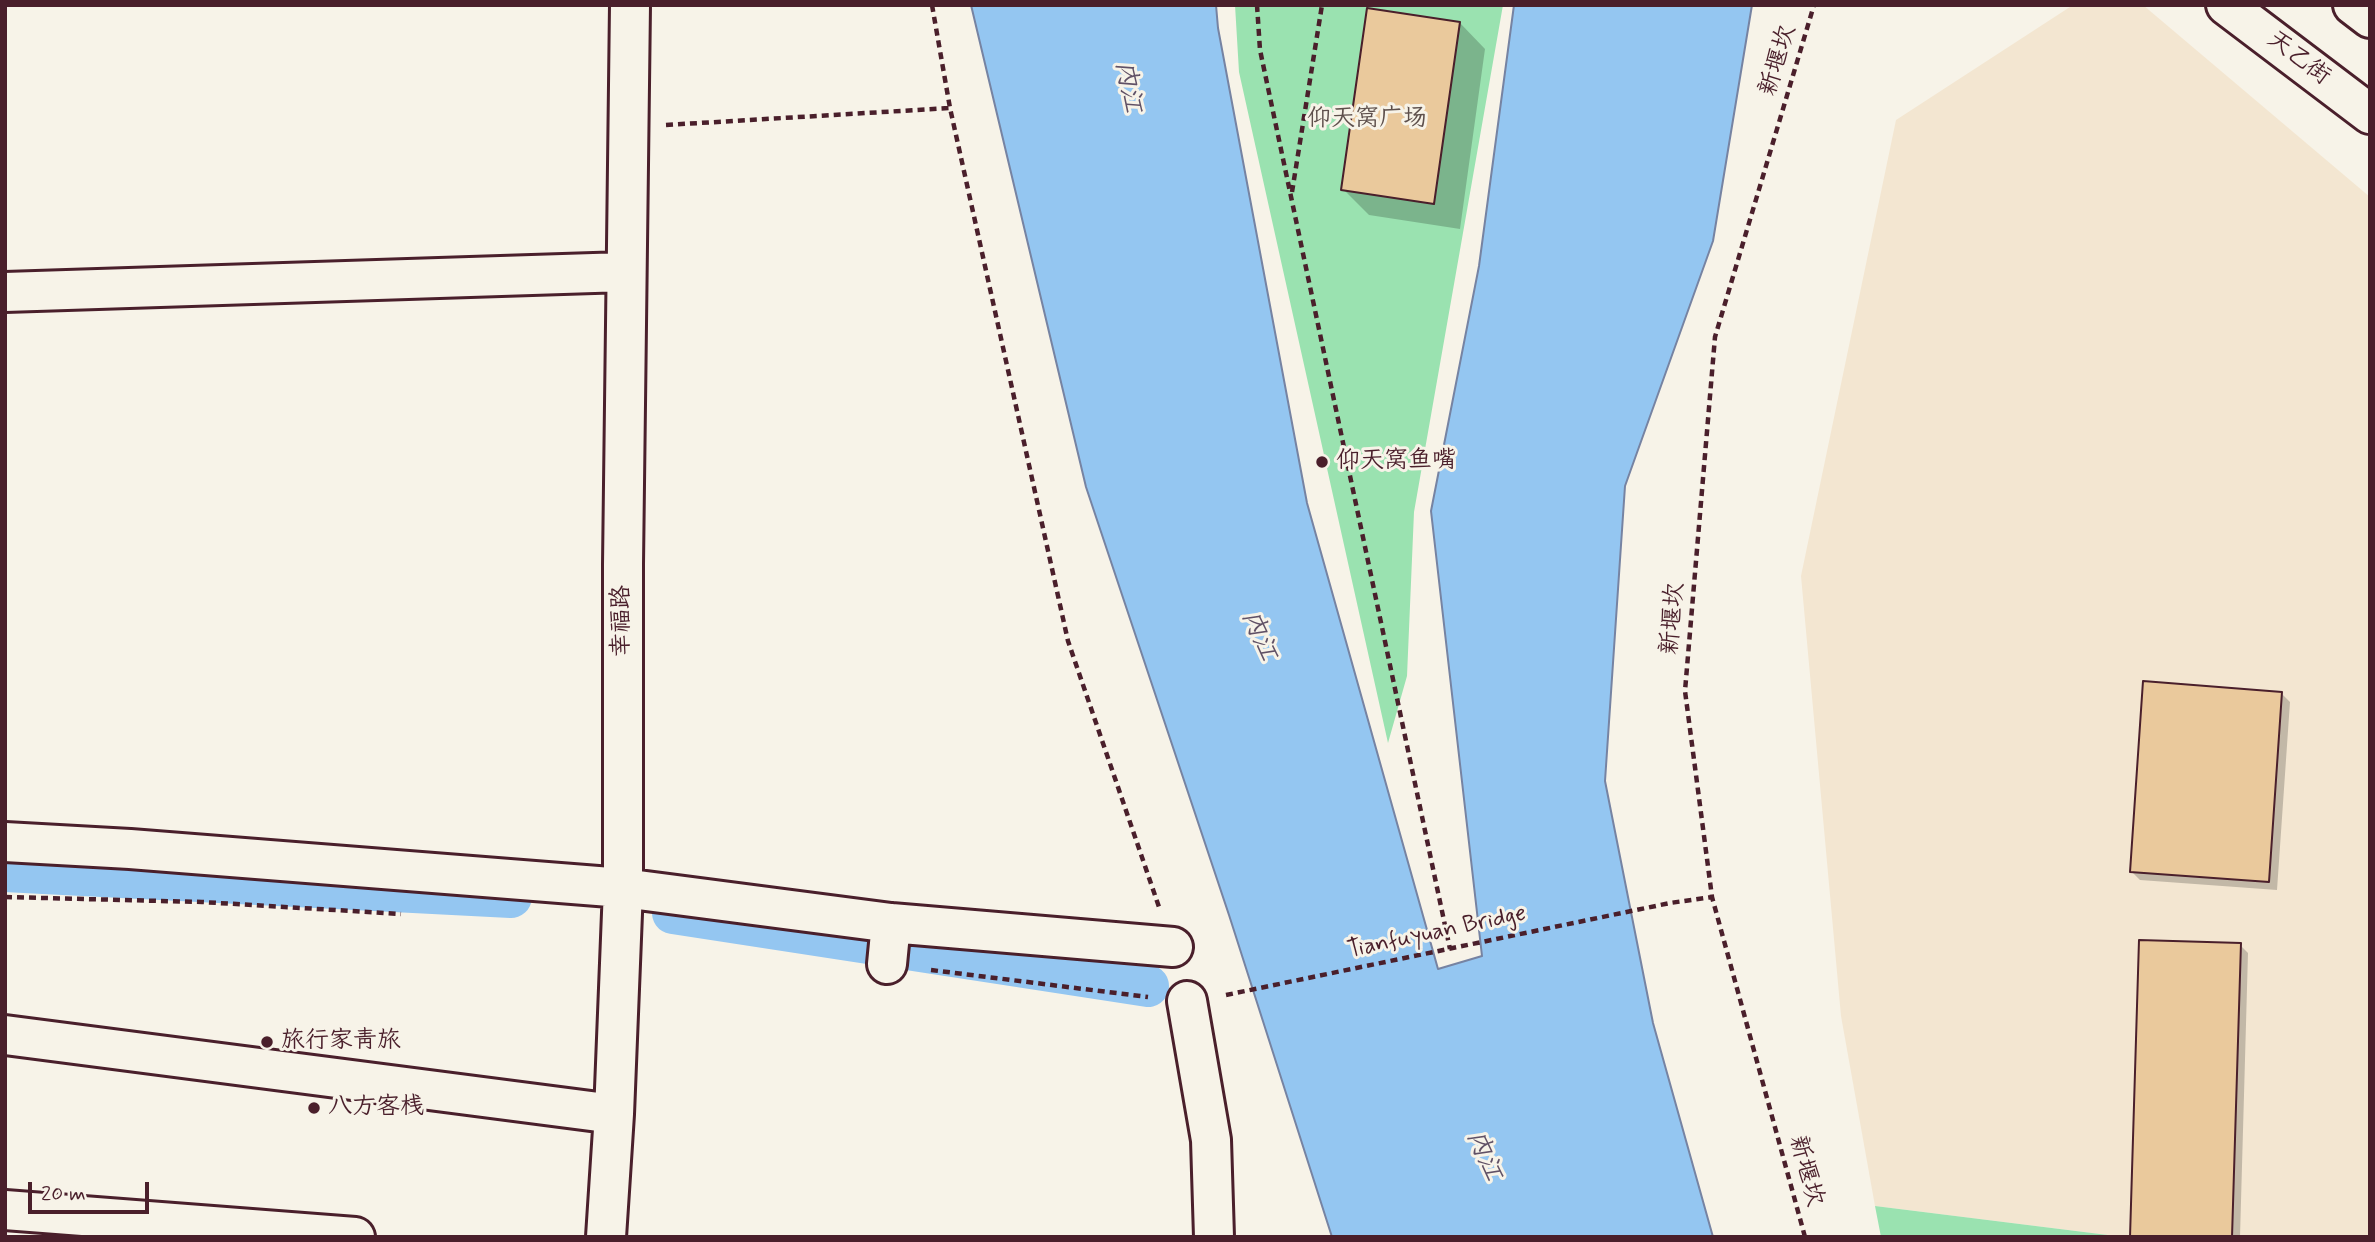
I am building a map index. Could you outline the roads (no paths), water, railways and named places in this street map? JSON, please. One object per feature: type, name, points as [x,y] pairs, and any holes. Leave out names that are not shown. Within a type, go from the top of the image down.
[{"type":"street","name":"幸福路","points":[[606,1237],[623,888],[625,272],[630,5]]},
{"type":"street","name":"天乙街","points":[[2226,5],[2370,114]]},
{"type":"street","points":[[2353,5],[2370,18]]},
{"type":"street","points":[[5,292],[625,272]]},
{"type":"street","points":[[5,842],[130,849],[623,888],[891,923],[1173,947]]},
{"type":"street","points":[[887,964],[891,923]]},
{"type":"street","points":[[1205,998],[1214,1237]]},
{"type":"street","points":[[5,1035],[614,1114]]},
{"type":"street","points":[[5,1210],[355,1237]]},
{"type":"water","name":"内江","points":[[971,5],[1216,5],[1218,28],[1307,503],[1438,969],[1482,956],[1431,511],[1479,266],[1514,5],[1752,5],[1713,241],[1625,486],[1605,781],[1653,1023],[1713,1237],[1332,1237],[1229,915],[1086,487]]},
{"type":"waterway","points":[[5,871],[511,897]]},
{"type":"waterway","points":[[673,913],[1148,986]]},
{"type":"place","name":"仰天窝鱼嘴","points":[[1322,462]]},
{"type":"place","name":"旅行家青旅","points":[[267,1042]]},
{"type":"place","name":"八方客栈","points":[[314,1108]]},
{"type":"park label","name":"仰天窝广场","points":[[1367,120]]}]
